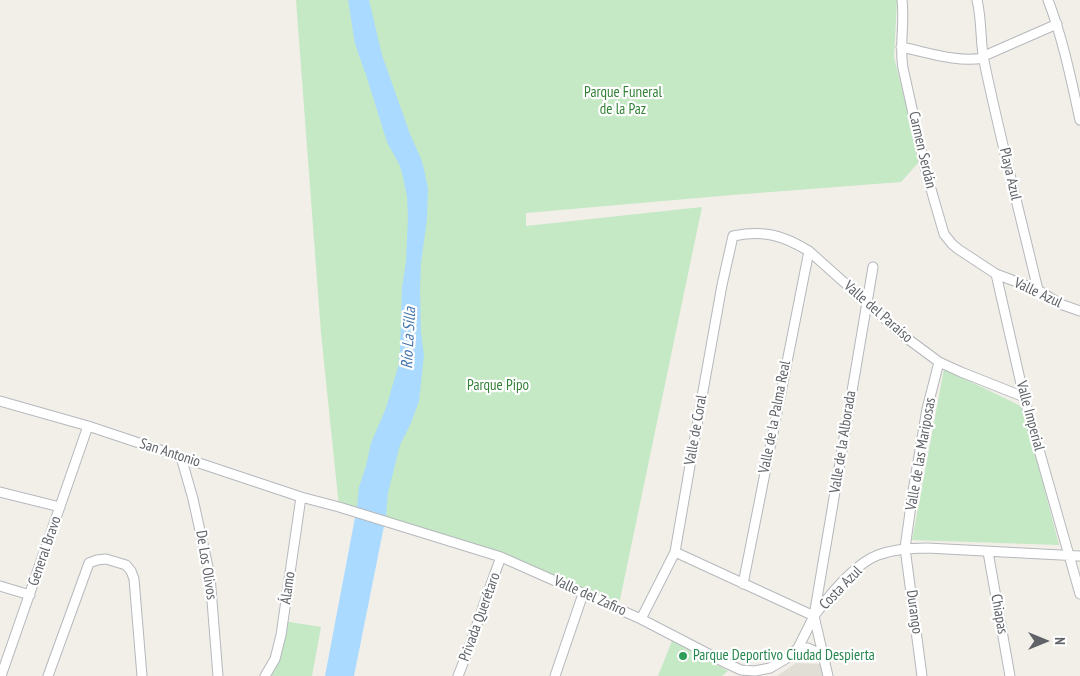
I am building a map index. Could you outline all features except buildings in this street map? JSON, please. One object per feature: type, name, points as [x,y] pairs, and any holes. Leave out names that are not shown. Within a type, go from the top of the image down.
[{"type":"street","name":"Carmen Serdán","points":[[902,0],[904,18],[901,47],[903,68],[924,163],[944,234],[958,249],[996,274]]},
{"type":"street","name":"Playa Azul","points":[[977,0],[981,22],[983,58],[1038,290]]},
{"type":"street","points":[[1048,0],[1057,24],[1080,120]]},
{"type":"street","points":[[901,47],[967,60],[983,58],[1057,24]]},
{"type":"street","name":"Valle del Paraíso","points":[[733,236],[752,234],[790,240],[809,251],[904,336],[939,362],[1024,397]]},
{"type":"street","name":"Valle de Coral","points":[[641,618],[675,552],[722,286],[733,236]]},
{"type":"street","name":"Valle de la Palma Real","points":[[743,584],[809,251]]},
{"type":"street","name":"Valle de la Alborada","points":[[814,616],[872,267]]},
{"type":"street","name":"Valle Azul","points":[[996,274],[1038,290],[1079,313]]},
{"type":"street","name":"Valle Imperial","points":[[996,274],[1024,397],[1080,594]]},
{"type":"street","name":"Valle de las Mariposas","points":[[905,548],[926,418],[939,362]]},
{"type":"street","name":"San Antonio","points":[[0,401],[88,426],[301,497],[339,507]]},
{"type":"street","name":"General Bravo","points":[[1,676],[88,426]]},
{"type":"street","name":"De Los Olivos","points":[[180,457],[202,534],[210,576],[218,676]]},
{"type":"street","points":[[0,492],[60,507]]},
{"type":"street","name":"Álamo","points":[[265,676],[275,659],[281,635],[301,497]]},
{"type":"street","name":"Valle del Zafiro","points":[[339,507],[502,557],[641,618],[741,670],[755,671],[770,668],[787,658],[798,648],[814,616]]},
{"type":"street","name":"Costa Azul","points":[[675,552],[814,616],[826,600],[856,568],[876,555],[905,548],[1080,556]]},
{"type":"street","name":"Durango","points":[[905,548],[922,676]]},
{"type":"street","name":"Chiapas","points":[[988,552],[1010,676]]},
{"type":"street","name":"Privada Querétaro","points":[[458,676],[502,557]]},
{"type":"street","points":[[48,676],[90,563],[106,559],[126,565],[132,571],[142,676]]},
{"type":"street","points":[[0,586],[30,595]]},
{"type":"street","points":[[555,676],[583,594]]},
{"type":"street","points":[[814,616],[828,676]]},
{"type":"street","points":[[798,648],[808,648],[824,655]]},
{"type":"shaded area","points":[[796,663],[823,664],[825,676],[777,676]]},
{"type":"green space","name":"Parque Pipo","points":[[296,0],[897,0],[894,57],[920,161],[901,182],[526,213],[526,226],[702,207],[618,609],[486,552],[339,507],[321,333]]},
{"type":"green space","points":[[944,369],[1023,407],[1059,545],[912,540]]},
{"type":"green space","points":[[283,621],[321,627],[312,676],[265,676]]},
{"type":"green space","name":"Parque Deportivo Ciudad Despierta","points":[[672,641],[728,671],[722,676],[658,676]]},
{"type":"water","name":"Río La Silla","points":[[348,0],[369,0],[382,55],[424,169],[428,189],[427,219],[421,263],[420,289],[421,333],[424,355],[419,401],[400,445],[388,493],[386,516],[354,676],[325,676],[357,507],[359,487],[371,443],[386,408],[398,367],[408,217],[407,197],[400,166],[387,142],[355,44]]},
{"type":"place","name":"Parque Deportivo Ciudad Despierta","points":[[683,656]]},
{"type":"park label","name":"Parque Funeral de la Paz","points":[[623,102]]}]
